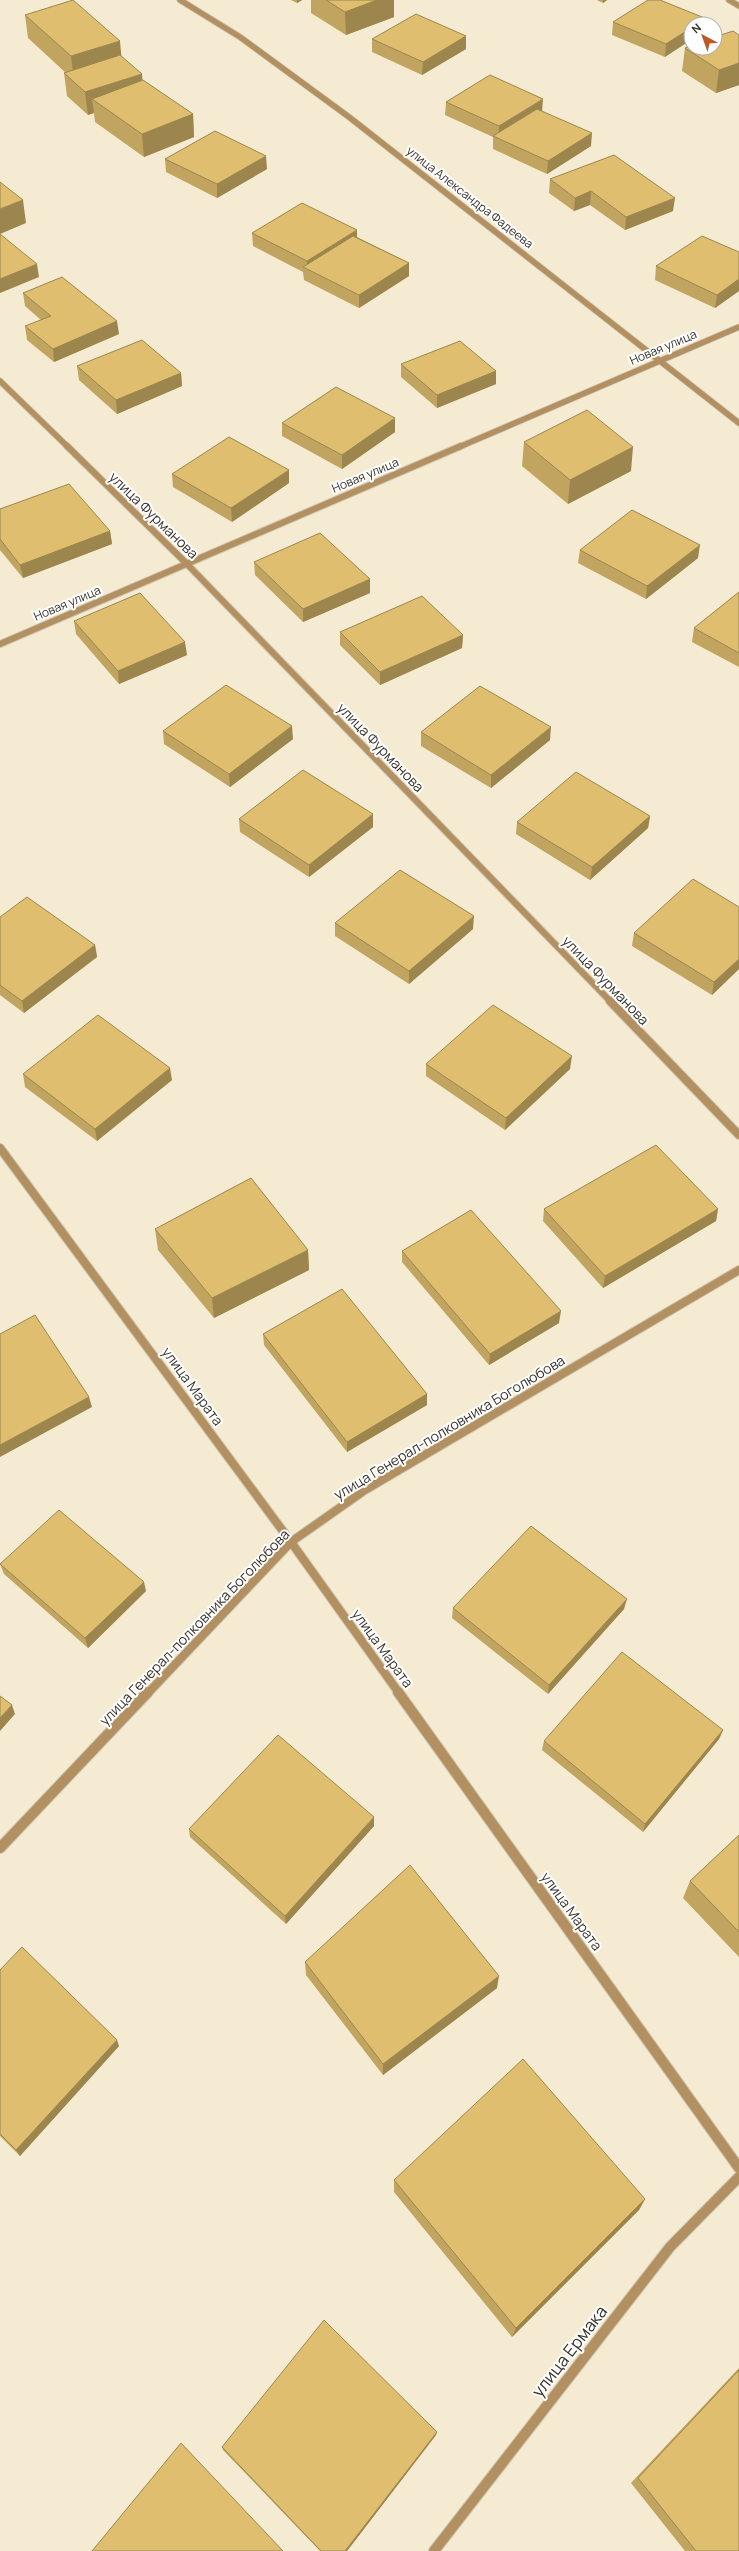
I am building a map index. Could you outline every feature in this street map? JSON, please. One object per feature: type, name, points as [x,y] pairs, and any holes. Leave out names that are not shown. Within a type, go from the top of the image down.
[{"type":"street","name":"улица Александра Фадеева","points":[[180,0],[240,37],[349,117],[661,360],[739,423]]},
{"type":"street","points":[[729,0],[739,6]]},
{"type":"street","name":"Новая улица","points":[[0,644],[739,327]]},
{"type":"street","name":"улица Фурманова","points":[[0,381],[186,563],[739,1135]]},
{"type":"street","name":"улица Марата","points":[[0,1148],[291,1542],[739,2168]]},
{"type":"street","name":"улица Генерал-полковника Боголюбова","points":[[0,1848],[291,1542],[365,1490],[739,1270]]},
{"type":"street","name":"улица Ермака","points":[[434,2551],[670,2247],[739,2177]]},
{"type":"building","points":[[73,0],[120,41],[71,56],[25,15]]},
{"type":"building","points":[[326,0],[377,0],[345,12]]},
{"type":"building","points":[[648,0],[660,0],[700,16],[683,16],[683,33],[666,44],[613,22]]},
{"type":"building","points":[[416,14],[466,36],[423,62],[372,39]]},
{"type":"building","points":[[733,31],[739,35],[739,63],[719,70],[697,56],[723,56],[723,34]]},
{"type":"building","points":[[120,55],[142,74],[85,92],[64,73]]},
{"type":"building","points":[[490,75],[543,99],[499,126],[446,102]]},
{"type":"building","points":[[143,80],[193,114],[142,134],[92,99]]},
{"type":"building","points":[[537,109],[592,133],[548,161],[493,136]]},
{"type":"building","points":[[215,131],[266,156],[217,184],[165,159]]},
{"type":"building","points":[[614,155],[675,198],[626,217],[591,191],[575,198],[550,179]]},
{"type":"building","points":[[0,182],[23,200],[0,209]]},
{"type":"building","points":[[302,203],[357,230],[307,261],[252,233]]},
{"type":"building","points":[[0,234],[37,264],[0,279]]},
{"type":"building","points":[[353,236],[409,263],[359,295],[303,267]]},
{"type":"building","points":[[702,236],[739,252],[739,279],[717,295],[656,266]]},
{"type":"building","points":[[62,277],[117,321],[53,349],[25,326],[51,316],[23,293]]},
{"type":"building","points":[[142,340],[181,373],[116,400],[77,366]]},
{"type":"building","points":[[460,341],[496,371],[437,395],[401,364]]},
{"type":"building","points":[[336,387],[395,418],[342,455],[282,423]]},
{"type":"building","points":[[587,410],[633,447],[570,480],[524,442]]},
{"type":"building","points":[[229,437],[289,470],[231,508],[172,474]]},
{"type":"building","points":[[69,484],[110,531],[20,565],[0,539],[0,509]]},
{"type":"building","points":[[632,510],[700,545],[647,586],[580,550]]},
{"type":"building","points":[[320,533],[370,579],[303,609],[254,562]]},
{"type":"building","points":[[739,592],[739,653],[694,628]]},
{"type":"building","points":[[140,593],[185,642],[118,671],[74,621]]},
{"type":"building","points":[[422,596],[463,635],[380,672],[340,632]]},
{"type":"building","points":[[226,685],[292,726],[229,774],[163,731]]},
{"type":"building","points":[[480,686],[551,727],[491,775],[421,732]]},
{"type":"building","points":[[303,770],[373,814],[309,865],[239,819]]},
{"type":"building","points":[[576,772],[650,816],[592,867],[517,822]]},
{"type":"building","points":[[400,870],[474,916],[409,971],[335,923]]},
{"type":"building","points":[[693,879],[739,907],[739,959],[714,982],[634,933]]},
{"type":"building","points":[[27,897],[95,945],[22,1001],[0,985],[0,917]]},
{"type":"building","points":[[493,1005],[572,1056],[506,1118],[426,1064]]},
{"type":"building","points":[[98,1015],[170,1068],[95,1129],[23,1074]]},
{"type":"building","points":[[656,1145],[718,1209],[605,1276],[544,1209]]},
{"type":"building","points":[[251,1178],[308,1250],[212,1298],[155,1229]]},
{"type":"building","points":[[471,1210],[561,1311],[490,1354],[402,1251]]},
{"type":"building","points":[[342,1289],[427,1394],[347,1442],[263,1334]]},
{"type":"building","points":[[35,1315],[89,1397],[0,1445],[0,1334]]},
{"type":"building","points":[[59,1510],[144,1582],[85,1638],[0,1564]]},
{"type":"building","points":[[531,1526],[627,1599],[549,1685],[453,1608]]},
{"type":"building","points":[[622,1652],[723,1730],[645,1824],[544,1741]]},
{"type":"building","points":[[0,1696],[12,1705],[0,1718]]},
{"type":"building","points":[[278,1735],[374,1817],[285,1916],[189,1829]]},
{"type":"building","points":[[739,1835],[739,1932],[690,1881]]},
{"type":"building","points":[[410,1865],[499,1976],[383,2064],[305,1962]]},
{"type":"building","points":[[22,1947],[117,2040],[16,2150],[0,2134],[0,1970]]},
{"type":"building","points":[[523,2059],[645,2199],[516,2328],[394,2180]]},
{"type":"building","points":[[324,2320],[437,2432],[345,2551],[321,2551],[222,2447]]},
{"type":"building","points":[[739,2370],[739,2551],[696,2551],[638,2478]]},
{"type":"building","points":[[181,2443],[283,2551],[92,2551]]}]
